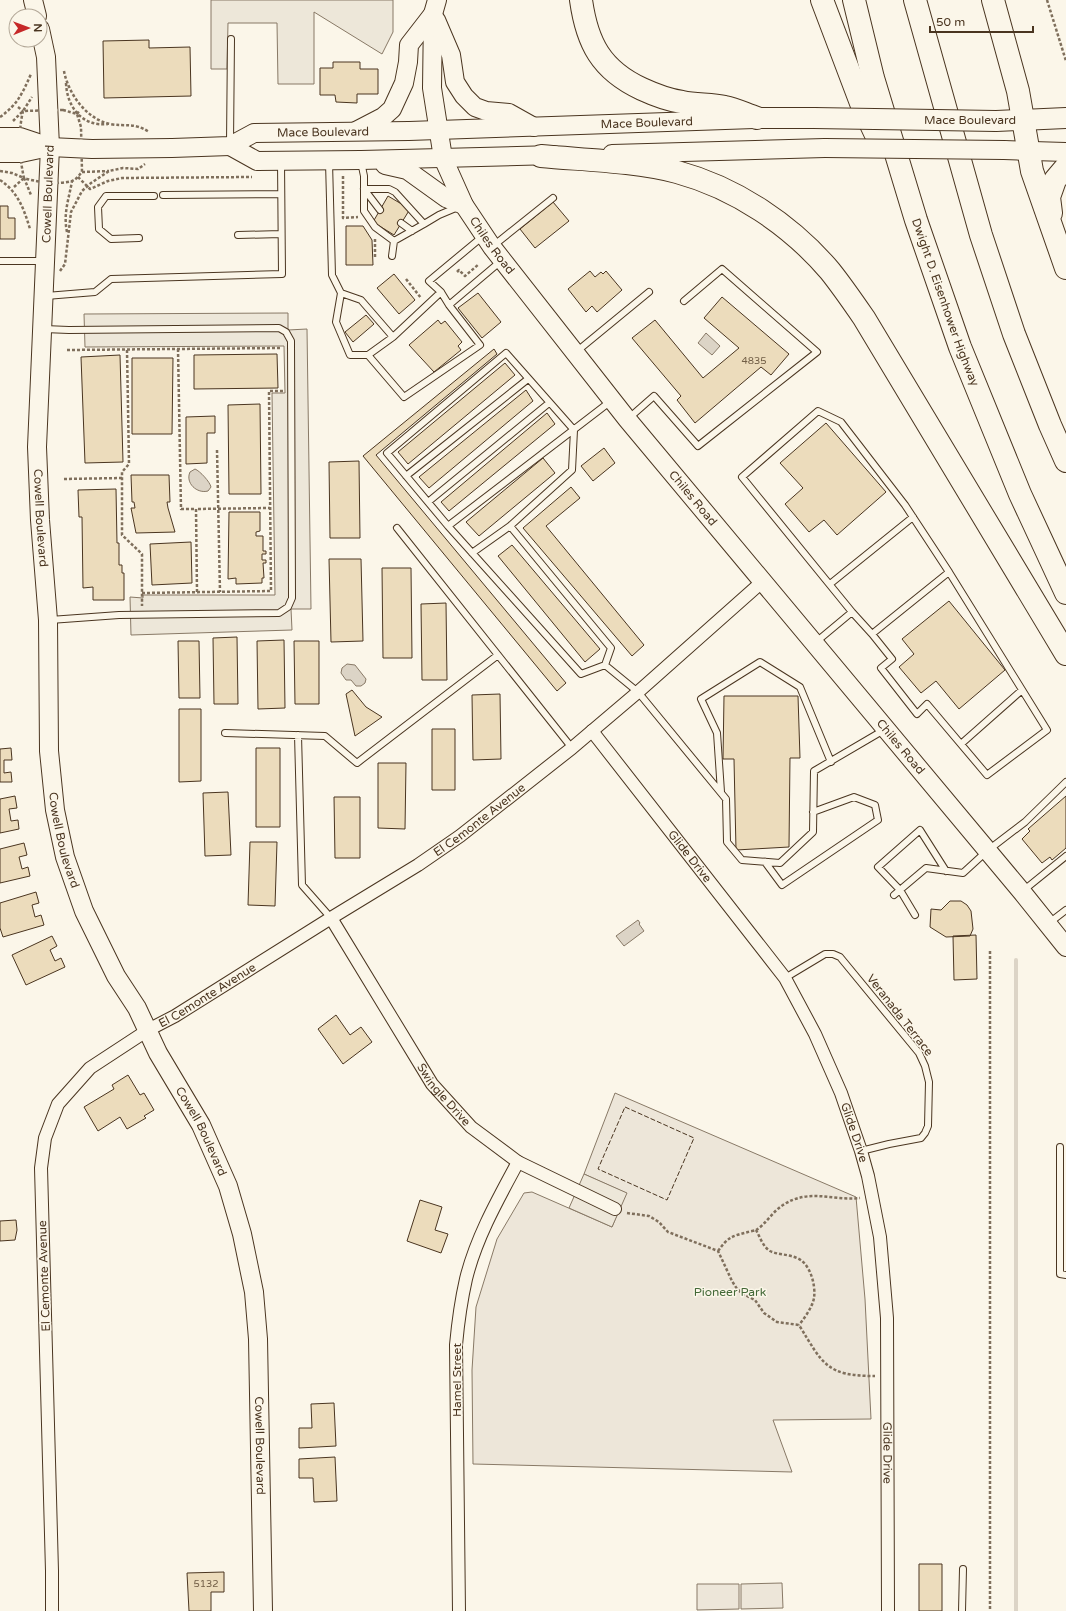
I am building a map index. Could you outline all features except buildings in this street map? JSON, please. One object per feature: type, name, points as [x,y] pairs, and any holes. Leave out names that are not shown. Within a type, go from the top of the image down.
[{"type":"highway","points":[[581,0],[583,16],[590,37],[600,56],[614,73],[626,82],[663,98],[682,102],[726,107],[757,118]]},
{"type":"highway","points":[[822,0],[861,103],[916,220]]},
{"type":"highway","name":"Dwight D. Eisenhower Highway","points":[[854,0],[873,78],[916,220],[960,347],[1020,494],[1066,593]]},
{"type":"highway","points":[[915,0],[981,236],[1014,334],[1066,461]]},
{"type":"highway","points":[[993,0],[1018,91],[1034,176],[1066,268]]},
{"type":"highway","points":[[541,156],[618,163],[676,172],[701,180],[732,194],[759,209],[795,235],[830,271],[864,318],[1066,654]]},
{"type":"highway","points":[[1052,228],[1049,197],[1064,160]]},
{"type":"main road","name":"Mace Boulevard","points":[[757,118],[996,121],[1060,118]]},
{"type":"street","points":[[435,7],[451,55],[455,82],[464,96],[475,107],[486,111],[509,113],[535,127]]},
{"type":"street","points":[[353,133],[383,117],[392,109],[404,83],[408,62],[409,45],[435,7]]},
{"type":"street","name":"Chiles Road","points":[[435,7],[432,88],[438,130],[443,158],[464,205],[493,248],[628,419],[815,643],[885,730],[1022,892],[1066,947]]},
{"type":"street","name":"Cowell Boulevard","points":[[44,48],[46,57],[50,147],[37,447],[40,520],[48,620],[49,751],[55,810],[65,857],[84,911],[116,976],[137,1008],[158,1053],[201,1125],[228,1186],[242,1234],[253,1285],[258,1339],[263,1611]]},
{"type":"street","name":"Mace Boulevard","points":[[0,153],[21,153],[50,147],[92,149],[230,146],[254,133],[353,133],[757,118]]},
{"type":"street","name":"Mace Boulevard","points":[[0,137],[20,137],[50,147]]},
{"type":"street","name":"Mace Boulevard","points":[[230,146],[257,160],[281,168],[329,160],[825,148],[1029,150],[1064,160]]},
{"type":"street","points":[[361,160],[407,170],[446,198],[464,205]]},
{"type":"street","name":"El Cemonte Avenue","points":[[52,1611],[41,1168],[45,1138],[58,1104],[90,1068],[148,1030],[175,1016],[418,865],[460,836],[572,748],[638,692],[763,581]]},
{"type":"street","name":"Glide Drive","points":[[592,731],[785,978],[815,1034],[841,1093],[861,1151],[880,1237],[885,1278],[888,1376],[888,1611]]},
{"type":"street","name":"Swingle Drive","points":[[331,918],[432,1084],[471,1127],[518,1162],[615,1209]]},
{"type":"street","name":"Hamel Street","points":[[458,1611],[456,1345],[459,1311],[466,1277],[480,1237],[518,1162]]},
{"type":"lane","points":[[230,146],[231,39]]},
{"type":"lane","points":[[329,160],[332,275],[341,293],[336,322],[350,355],[368,355],[393,336],[441,292]]},
{"type":"lane","points":[[361,160],[364,176],[364,211],[375,227],[394,241]]},
{"type":"lane","points":[[43,296],[95,292],[111,279],[282,274],[281,168]]},
{"type":"lane","points":[[364,189],[380,210]]},
{"type":"lane","points":[[364,189],[389,189],[395,192],[424,224]]},
{"type":"lane","points":[[163,195],[281,194]]},
{"type":"lane","points":[[139,238],[111,239],[99,229],[98,207],[106,196],[154,196]]},
{"type":"lane","points":[[449,305],[493,248],[553,198]]},
{"type":"lane","points":[[394,241],[439,215],[464,205]]},
{"type":"lane","points":[[401,223],[412,231]]},
{"type":"lane","points":[[238,235],[281,234]]},
{"type":"lane","points":[[392,256],[394,241]]},
{"type":"lane","points":[[368,355],[404,397],[480,344],[449,305],[441,292],[429,281],[493,248]]},
{"type":"lane","points":[[0,261],[46,261]]},
{"type":"lane","points":[[628,419],[654,396],[698,446],[817,352],[722,269],[684,300]]},
{"type":"lane","points":[[575,353],[649,292]]},
{"type":"lane","points":[[341,293],[361,300],[393,336]]},
{"type":"lane","points":[[42,329],[279,328],[286,332],[290,341],[292,598],[288,607],[279,613],[142,614],[48,620]]},
{"type":"lane","points":[[472,553],[510,526],[572,470],[574,430],[506,353],[387,453],[448,526],[472,553],[581,674],[605,665]]},
{"type":"lane","points":[[406,476],[528,379]]},
{"type":"lane","points":[[448,526],[574,430],[612,399]]},
{"type":"lane","points":[[428,502],[549,403]]},
{"type":"lane","points":[[818,411],[841,422],[913,517],[1047,730],[987,775],[927,704],[917,714],[881,668],[892,659],[742,477],[818,411]]},
{"type":"lane","points":[[830,584],[913,517]]},
{"type":"lane","points":[[510,526],[611,648],[605,665]]},
{"type":"lane","points":[[397,528],[572,748]]},
{"type":"lane","points":[[872,634],[949,572]]},
{"type":"lane","points":[[815,643],[852,612]]},
{"type":"lane","points":[[225,733],[325,736],[357,763],[498,655]]},
{"type":"lane","points":[[720,792],[717,733],[701,699],[760,662],[800,687],[831,762]]},
{"type":"lane","points":[[605,665],[638,692],[726,799],[727,842],[742,860],[780,863],[813,832],[814,771],[885,730]]},
{"type":"lane","points":[[961,744],[1022,690]]},
{"type":"lane","points":[[298,735],[302,885],[331,918]]},
{"type":"lane","points":[[897,892],[926,868],[964,873],[987,850],[1025,822],[1066,782]]},
{"type":"lane","points":[[765,862],[782,885],[878,820],[876,805],[854,797],[813,812]]},
{"type":"lane","points":[[915,915],[878,867],[920,830],[946,871]]},
{"type":"lane","points":[[1022,892],[1066,856]]},
{"type":"lane","points":[[1048,924],[1066,910]]},
{"type":"lane","name":"Veranada Terrace","points":[[785,978],[825,954],[833,954],[840,957],[919,1053],[925,1066],[928,1073],[929,1089],[928,1126],[925,1134],[921,1138],[861,1151]]},
{"type":"lane","points":[[1060,1147],[1060,1274],[1066,1275]]},
{"type":"lane","points":[[962,1569],[962,1611]]},
{"type":"path","points":[[1047,0],[1066,61]]},
{"type":"path","points":[[62,66],[69,102],[77,114],[81,127]]},
{"type":"path","points":[[0,117],[11,109],[19,100],[34,67]]},
{"type":"path","points":[[66,81],[76,100],[83,108],[90,114],[110,124]]},
{"type":"path","points":[[18,107],[24,111],[36,110]]},
{"type":"path","points":[[63,110],[77,114],[90,123],[98,125],[110,124],[140,126],[172,148]]},
{"type":"path","points":[[77,114],[80,110]]},
{"type":"path","points":[[20,126],[24,111]]},
{"type":"path","points":[[21,163],[24,178],[30,190],[32,202]]},
{"type":"path","points":[[78,177],[90,189],[108,181],[122,178],[281,168]]},
{"type":"path","points":[[0,171],[12,173],[36,182]]},
{"type":"path","points":[[67,181],[72,181],[82,172],[109,171]]},
{"type":"path","points":[[14,187],[24,178]]},
{"type":"path","points":[[0,180],[16,194],[24,210],[31,233],[32,221]]},
{"type":"path","points":[[68,234],[65,221],[66,207],[72,181]]},
{"type":"path","points":[[68,350],[282,348],[282,355]]},
{"type":"path","points":[[178,349],[181,509],[270,508]]},
{"type":"path","points":[[127,350],[129,464],[122,472],[122,535],[142,554],[142,614]]},
{"type":"path","points":[[142,593],[271,591],[269,391],[283,391],[283,384]]},
{"type":"path","points":[[217,450],[220,592]]},
{"type":"path","points":[[64,479],[122,478]]},
{"type":"path","points":[[196,509],[197,592]]},
{"type":"path","points":[[990,951],[990,1611]]},
{"type":"path","points":[[718,1251],[725,1241],[732,1236],[756,1230],[782,1205],[794,1198],[818,1195],[851,1199],[872,1196]]},
{"type":"path","points":[[615,1209],[626,1213],[649,1216],[659,1222],[668,1232],[718,1251],[737,1289],[755,1300],[764,1313],[777,1322],[799,1325]]},
{"type":"path","points":[[756,1230],[763,1244],[769,1250],[799,1258],[809,1269],[813,1280],[814,1298],[808,1313],[799,1325]]},
{"type":"path","points":[[799,1325],[819,1358],[829,1367],[836,1371],[852,1374],[888,1376]]},
{"type":"green space","name":"Pioneer Park","points":[[615,1093],[856,1197],[865,1299],[871,1419],[773,1420],[792,1472],[473,1464],[472,1370],[476,1307],[497,1239],[524,1193],[532,1192],[612,1227],[626,1193],[584,1174]]},
{"type":"green space","points":[[782,1583],[783,1608],[741,1609],[741,1584]]},
{"type":"green space","points":[[697,1584],[739,1584],[739,1609],[697,1610]]},
{"type":"shaded area","points":[[211,0],[393,0],[393,32],[382,54],[314,12],[314,84],[278,84],[277,23],[228,23],[227,69],[211,69]]},
{"type":"shaded area","points":[[288,313],[288,330],[307,329],[311,609],[291,609],[292,630],[131,635],[130,597],[143,598],[143,595],[275,595],[272,393],[285,393],[284,346],[85,347],[84,314]]},
{"type":"shaded area","points":[[706,333],[720,346],[712,355],[698,343]]},
{"type":"shaded area","points":[[195,469],[209,482],[211,487],[208,491],[200,491],[191,484],[189,480],[190,472]]},
{"type":"shaded area","points":[[347,664],[355,665],[366,679],[365,683],[361,686],[356,686],[351,680],[346,680],[341,673],[342,668]]},
{"type":"shaded area","points":[[638,920],[644,931],[624,946],[616,936]]},
{"type":"shaded area","points":[[584,1174],[627,1193],[612,1227],[569,1208]]},
{"type":"waterway","points":[[1016,960],[1016,1611]]},
{"type":"fence","points":[[625,1107],[694,1138],[667,1200],[598,1169],[625,1107]]}]
